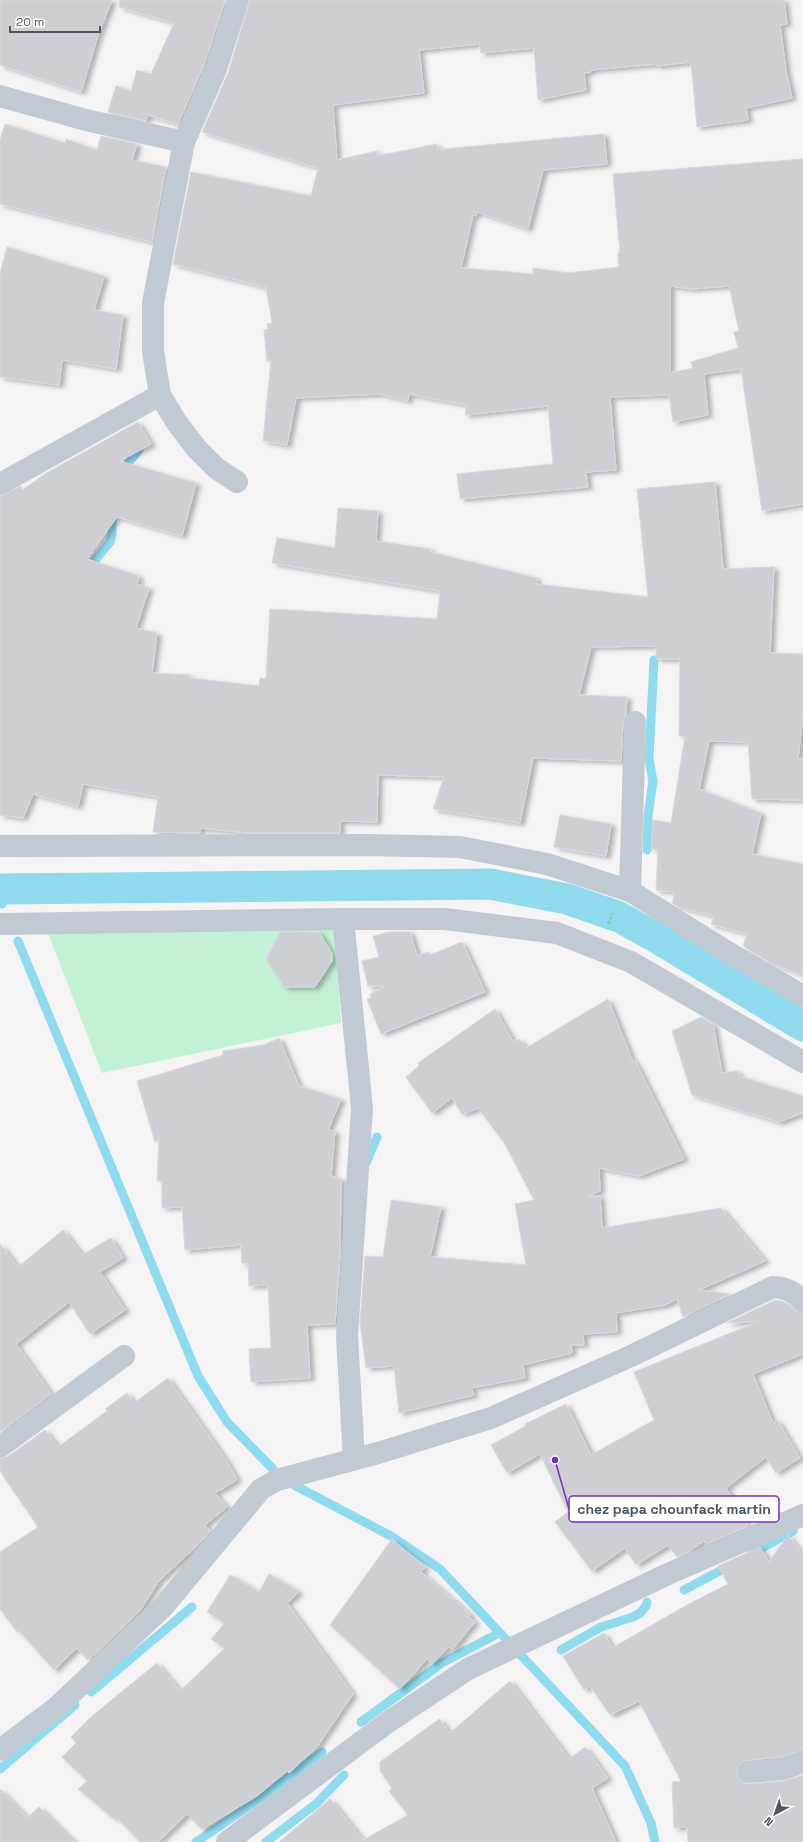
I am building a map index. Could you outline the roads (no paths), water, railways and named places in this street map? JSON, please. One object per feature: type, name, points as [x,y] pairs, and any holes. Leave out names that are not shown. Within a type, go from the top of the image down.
[{"type":"street","points":[[237,482],[216,468],[197,449],[177,423],[160,395],[153,351],[153,303],[184,142],[216,69],[238,0]]},
{"type":"street","points":[[0,96],[86,120],[184,142]]},
{"type":"street","points":[[0,484],[160,395]]},
{"type":"street","points":[[628,890],[635,722]]},
{"type":"street","points":[[0,846],[368,845],[460,847],[547,864],[628,890],[726,951],[803,996]]},
{"type":"street","points":[[343,919],[362,1108],[347,1336],[354,1460]]},
{"type":"street","points":[[0,924],[445,919],[557,933],[631,962],[803,1062]]},
{"type":"street","points":[[0,1750],[57,1707],[163,1607],[260,1489],[277,1480],[354,1460],[491,1418],[631,1356],[773,1287],[785,1288],[794,1292],[803,1301]]},
{"type":"street","points":[[0,1448],[124,1356]]},
{"type":"street","points":[[228,1842],[388,1722],[468,1669],[668,1574],[803,1515]]},
{"type":"street","points":[[749,1772],[783,1769],[803,1762]]},
{"type":"waterway","points":[[121,472],[139,450]]},
{"type":"waterway","points":[[87,570],[110,542],[112,535],[112,512]]},
{"type":"waterway","points":[[647,850],[648,816],[653,781],[649,759],[654,660]]},
{"type":"waterway","points":[[0,889],[490,884],[567,899],[619,917],[657,938],[803,1026]]},
{"type":"waterway","points":[[0,899],[2,904]]},
{"type":"waterway","points":[[18,941],[198,1376],[227,1422],[273,1469]]},
{"type":"waterway","points":[[782,1012],[803,996]]},
{"type":"waterway","points":[[366,1163],[377,1137]]},
{"type":"waterway","points":[[294,1485],[391,1536],[440,1569],[625,1766],[651,1823],[655,1842]]},
{"type":"waterway","points":[[751,1554],[793,1531]]},
{"type":"waterway","points":[[684,1590],[731,1565]]},
{"type":"waterway","points":[[561,1650],[601,1627],[633,1617],[640,1613],[646,1606],[647,1602]]},
{"type":"waterway","points":[[91,1692],[192,1607]]},
{"type":"waterway","points":[[361,1722],[442,1663],[499,1633]]},
{"type":"waterway","points":[[0,1769],[75,1705]]},
{"type":"waterway","points":[[196,1842],[252,1804],[322,1752]]},
{"type":"waterway","points":[[266,1842],[317,1803],[344,1775]]},
{"type":"place","name":"chez papa chounfack martin","points":[[555,1460]]}]
